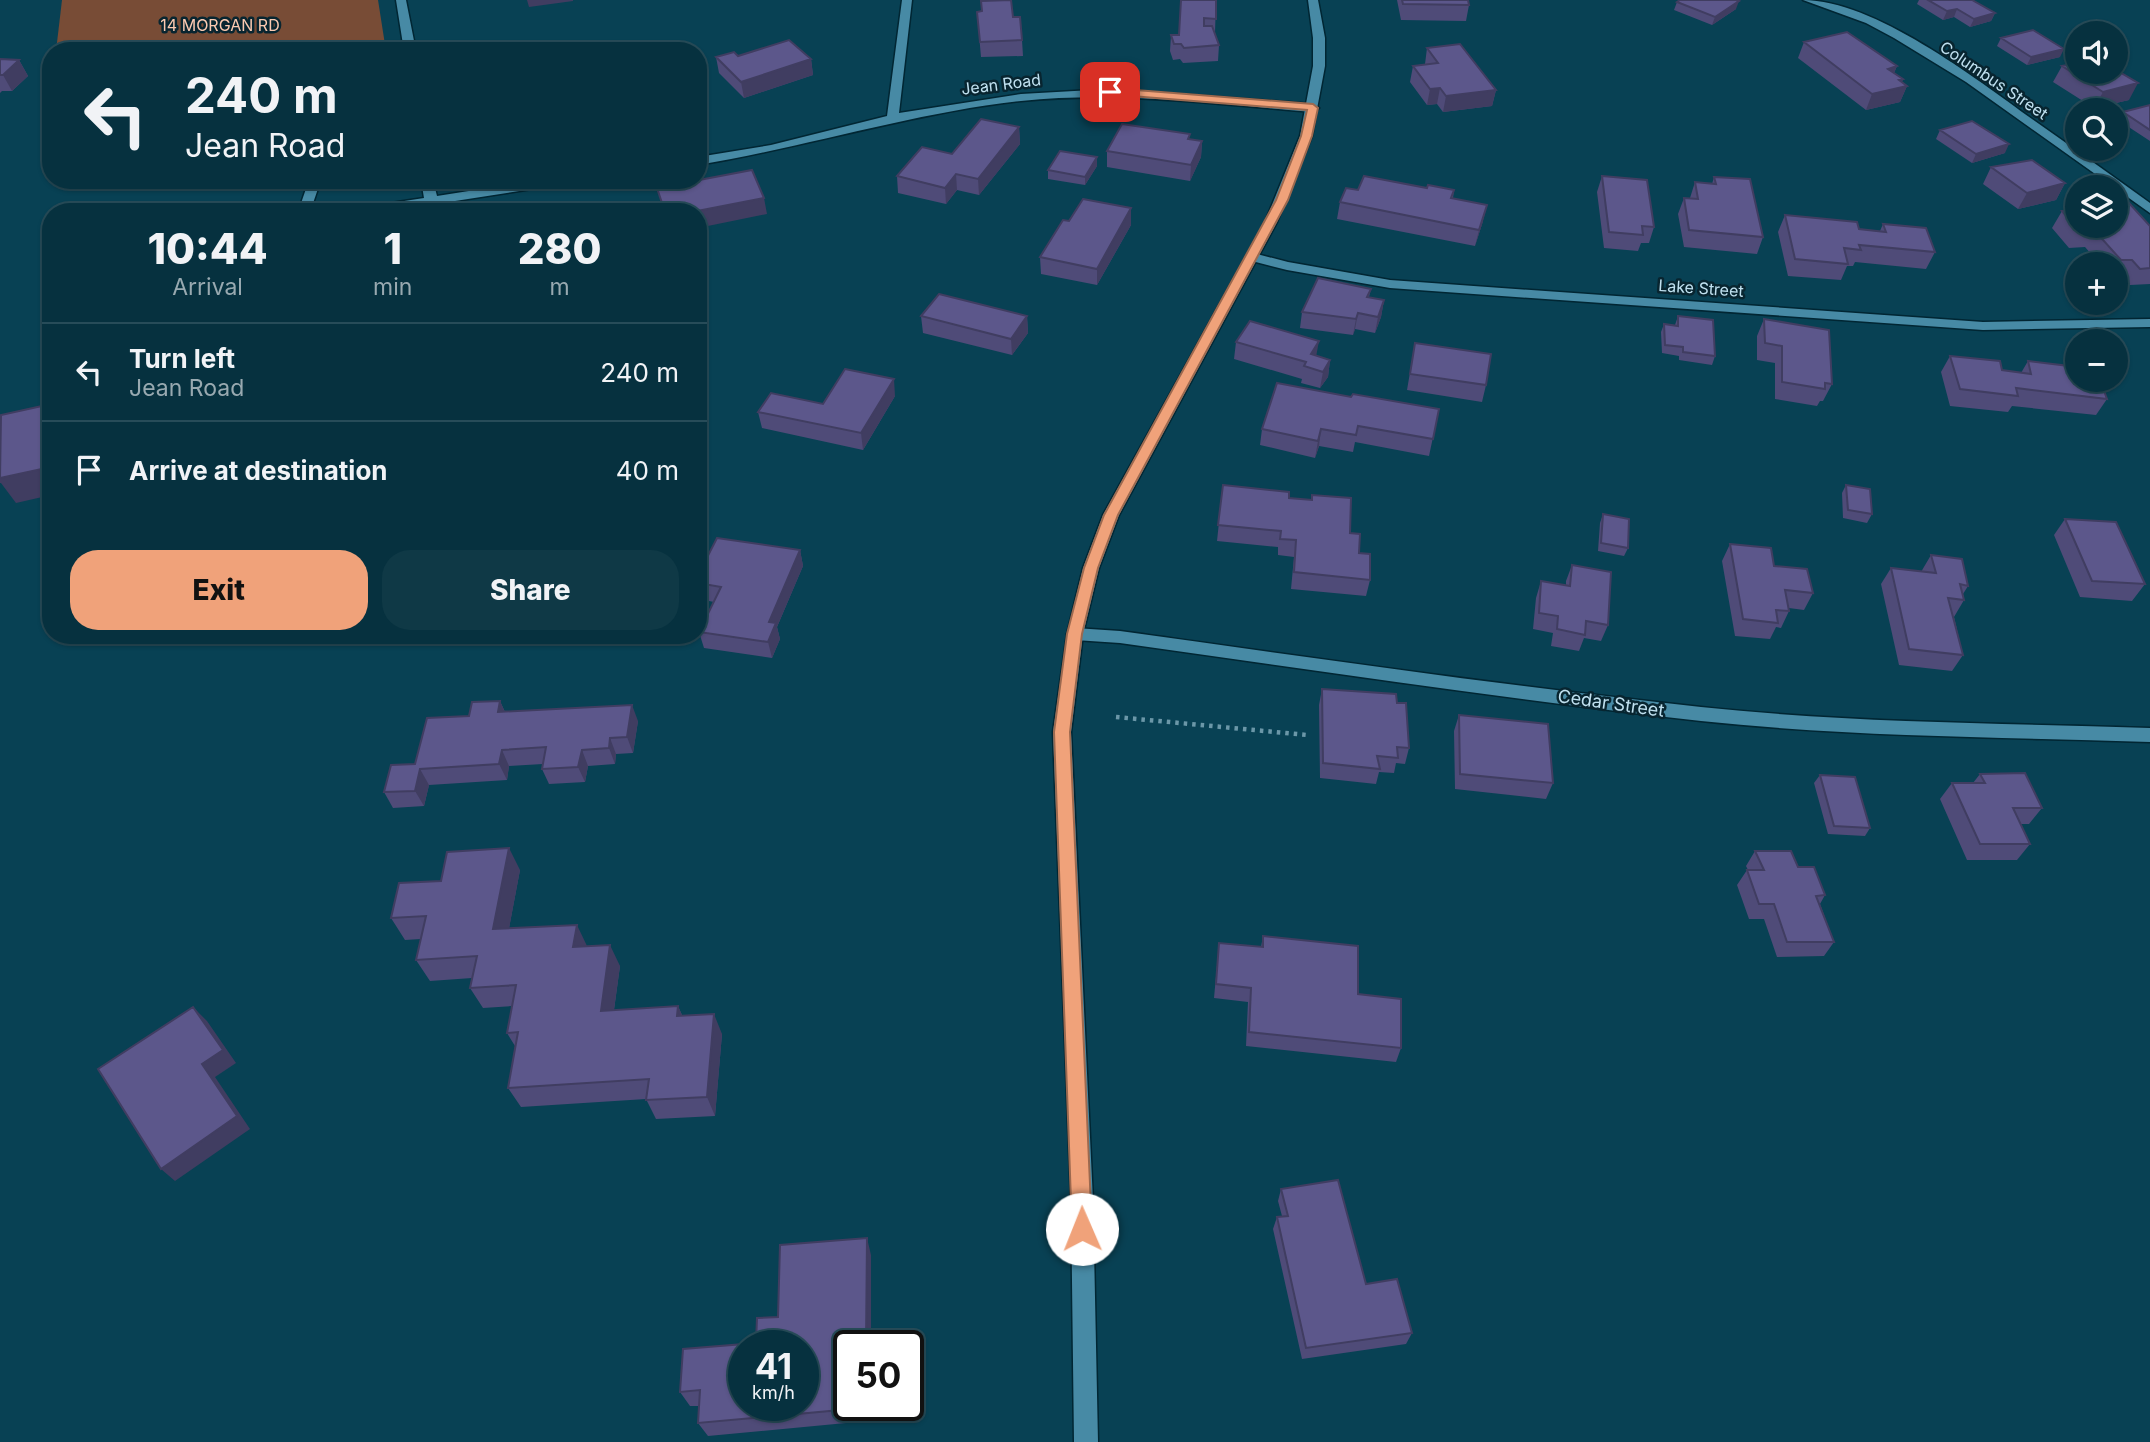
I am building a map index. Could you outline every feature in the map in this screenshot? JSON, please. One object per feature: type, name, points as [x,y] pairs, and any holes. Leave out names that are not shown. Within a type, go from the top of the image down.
[{"type":"street","points":[[401,0],[408,42]]},
{"type":"street","points":[[893,118],[907,0]]},
{"type":"street","points":[[1086,1442],[1082,1201],[1062,732],[1075,634],[1091,568],[1111,515],[1282,200],[1306,136],[1313,108],[1319,66],[1319,38],[1313,0]]},
{"type":"street","name":"Columbus Street","points":[[1808,0],[1870,21],[1939,61],[1970,80],[2150,209]]},
{"type":"street","name":"Jean Road","points":[[707,160],[771,149],[893,118],[1021,98],[1110,92],[1313,108]]},
{"type":"street","points":[[429,189],[431,200]]},
{"type":"street","points":[[413,203],[504,189]]},
{"type":"street","name":"Lake Street","points":[[1253,257],[1287,266],[1390,284],[1983,326],[2150,323]]},
{"type":"street","name":"Cedar Street","points":[[1075,634],[1120,637],[1399,677],[1703,715],[1845,725],[2150,735]]},
{"type":"path","points":[[1116,717],[1307,735]]},
{"type":"green space","name":"14 MORGAN RD","points":[[62,0],[378,0],[385,42],[57,42]]},
{"type":"building","points":[[1011,0],[1013,17],[1020,17],[1022,40],[980,42],[977,12],[982,11],[981,1]]},
{"type":"building","points":[[1181,0],[1216,0],[1216,19],[1204,18],[1204,26],[1212,26],[1219,45],[1184,48],[1181,44],[1174,44],[1171,35],[1179,35]]},
{"type":"building","points":[[1402,0],[1468,0],[1469,5],[1403,4]]},
{"type":"building","points":[[1928,0],[1972,0],[1995,13],[1974,19],[1957,9],[1947,11]]},
{"type":"building","points":[[1739,1],[1715,17],[1677,2]]},
{"type":"building","points":[[2033,30],[2064,49],[2031,57],[2001,38]]},
{"type":"building","points":[[1847,32],[1897,66],[1888,69],[1903,79],[1899,80],[1907,86],[1872,94],[1804,42]]},
{"type":"building","points":[[789,40],[811,59],[741,82],[716,57],[734,52],[738,56]]},
{"type":"building","points":[[1460,44],[1496,90],[1446,96],[1440,88],[1430,89],[1413,66],[1438,63],[1427,48]]},
{"type":"building","points":[[0,59],[19,60],[0,75]]},
{"type":"building","points":[[2128,77],[2138,83],[2103,92],[2090,84],[2128,84]]},
{"type":"building","points":[[2150,105],[2150,130],[2128,115],[2128,111]]},
{"type":"building","points":[[981,119],[1019,127],[978,179],[956,174],[945,188],[897,176],[922,147],[952,154]]},
{"type":"building","points":[[1972,121],[2009,144],[1976,154],[1940,130]]},
{"type":"building","points":[[1122,124],[1190,134],[1188,139],[1202,141],[1191,165],[1107,151]]},
{"type":"building","points":[[1060,151],[1097,157],[1085,177],[1048,170]]},
{"type":"building","points":[[2032,160],[2065,183],[2027,193],[1991,167]]},
{"type":"building","points":[[752,170],[764,198],[707,209],[707,203],[662,203],[657,189],[707,189],[707,179]]},
{"type":"building","points":[[1364,176],[1427,188],[1428,185],[1454,190],[1451,198],[1487,205],[1479,230],[1340,202],[1346,188],[1358,190]]},
{"type":"building","points":[[1602,176],[1647,180],[1654,227],[1642,226],[1643,235],[1609,232]]},
{"type":"building","points":[[1714,177],[1750,179],[1763,237],[1689,230],[1684,198],[1698,199],[1695,182],[1716,184]]},
{"type":"building","points":[[1083,199],[1131,208],[1097,269],[1040,257],[1063,220],[1069,221]]},
{"type":"building","points":[[2129,203],[2150,226],[2150,268],[2140,269],[2132,260],[2128,260],[2128,252],[2114,252],[2101,238],[2128,238]]},
{"type":"building","points":[[1785,215],[1857,222],[1859,229],[1886,232],[1883,224],[1926,228],[1935,252],[1859,245],[1861,250],[1844,248],[1848,264],[1795,259]]},
{"type":"building","points":[[1318,278],[1371,289],[1367,297],[1384,300],[1378,317],[1358,313],[1356,319],[1302,312]]},
{"type":"building","points":[[939,294],[1027,316],[1011,339],[921,316]]},
{"type":"building","points":[[1678,316],[1713,320],[1715,356],[1683,352],[1683,347],[1665,345],[1664,324],[1678,326]]},
{"type":"building","points":[[1764,319],[1829,330],[1832,384],[1825,383],[1825,389],[1782,382],[1782,346],[1765,343]]},
{"type":"building","points":[[1250,321],[1319,341],[1311,354],[1330,360],[1323,372],[1304,366],[1306,362],[1236,342]]},
{"type":"building","points":[[1415,343],[1491,354],[1486,385],[1410,374]]},
{"type":"building","points":[[1950,356],[2000,361],[2002,370],[2031,374],[2028,361],[2065,366],[2065,392],[2104,392],[2107,399],[2016,388],[2018,396],[1960,389]]},
{"type":"building","points":[[845,369],[894,379],[861,433],[758,412],[771,393],[823,404]]},
{"type":"building","points":[[1277,383],[1439,409],[1433,439],[1358,426],[1356,435],[1321,429],[1318,441],[1262,429]]},
{"type":"building","points":[[42,406],[42,469],[0,478],[1,415]]},
{"type":"building","points":[[1223,485],[1289,492],[1289,498],[1312,500],[1312,495],[1351,498],[1350,533],[1360,534],[1359,553],[1370,554],[1370,580],[1294,572],[1296,540],[1280,539],[1281,531],[1218,525]]},
{"type":"building","points":[[1846,485],[1870,489],[1872,514],[1848,510]]},
{"type":"building","points":[[1603,514],[1629,519],[1628,548],[1601,543]]},
{"type":"building","points":[[2065,519],[2116,522],[2145,584],[2092,581]]},
{"type":"building","points":[[717,538],[800,550],[769,622],[776,623],[768,642],[707,633],[707,616],[721,587],[707,585],[707,557]]},
{"type":"building","points":[[1730,544],[1771,548],[1774,566],[1807,569],[1813,593],[1785,590],[1789,611],[1776,610],[1778,623],[1743,619]]},
{"type":"building","points":[[1931,555],[1962,559],[1968,586],[1960,584],[1964,600],[1948,598],[1963,655],[1909,649],[1891,568],[1936,573]]},
{"type":"building","points":[[1572,565],[1611,572],[1608,625],[1586,621],[1585,635],[1557,629],[1558,616],[1539,613],[1541,581],[1570,586]]},
{"type":"building","points":[[1322,689],[1396,694],[1397,703],[1406,703],[1409,748],[1397,747],[1398,758],[1377,756],[1380,769],[1323,763]]},
{"type":"building","points":[[500,701],[498,712],[632,705],[627,737],[610,738],[609,748],[582,750],[578,767],[542,769],[546,747],[502,750],[499,764],[420,769],[415,791],[384,792],[391,765],[415,764],[427,718],[469,716],[472,702]]},
{"type":"building","points":[[1459,715],[1548,724],[1553,783],[1460,774]]},
{"type":"building","points":[[2025,773],[2042,808],[2013,808],[2030,844],[1980,844],[1952,783],[1985,783],[1980,774]]},
{"type":"building","points":[[1820,775],[1855,777],[1870,828],[1834,826]]},
{"type":"building","points":[[509,848],[493,929],[577,925],[573,947],[610,945],[601,1011],[678,1006],[677,1016],[714,1014],[707,1097],[646,1100],[649,1079],[508,1088],[518,1032],[507,1033],[516,985],[470,988],[477,956],[416,960],[426,916],[391,918],[399,883],[441,881],[447,852]]},
{"type":"building","points":[[1755,851],[1791,851],[1798,867],[1814,867],[1825,895],[1816,896],[1834,942],[1787,942],[1774,904],[1759,904],[1747,870],[1764,870]]},
{"type":"building","points":[[1263,936],[1358,946],[1358,994],[1401,999],[1401,1048],[1249,1032],[1251,988],[1216,984],[1219,943],[1263,947]]},
{"type":"building","points":[[193,1007],[223,1050],[202,1064],[237,1116],[161,1169],[98,1069]]},
{"type":"building","points":[[1338,1180],[1366,1284],[1397,1279],[1412,1333],[1306,1348],[1277,1217],[1288,1216],[1281,1189]]},
{"type":"building","points":[[867,1238],[866,1330],[833,1330],[833,1411],[819,1412],[819,1330],[757,1330],[757,1318],[778,1317],[780,1245]]},
{"type":"building","points":[[728,1345],[728,1420],[698,1423],[700,1390],[680,1392],[683,1349]]},
{"type":"route","points":[[1082,1229],[1062,732],[1075,634],[1091,568],[1111,515],[1282,200],[1306,136],[1313,108],[1110,92]]}]
